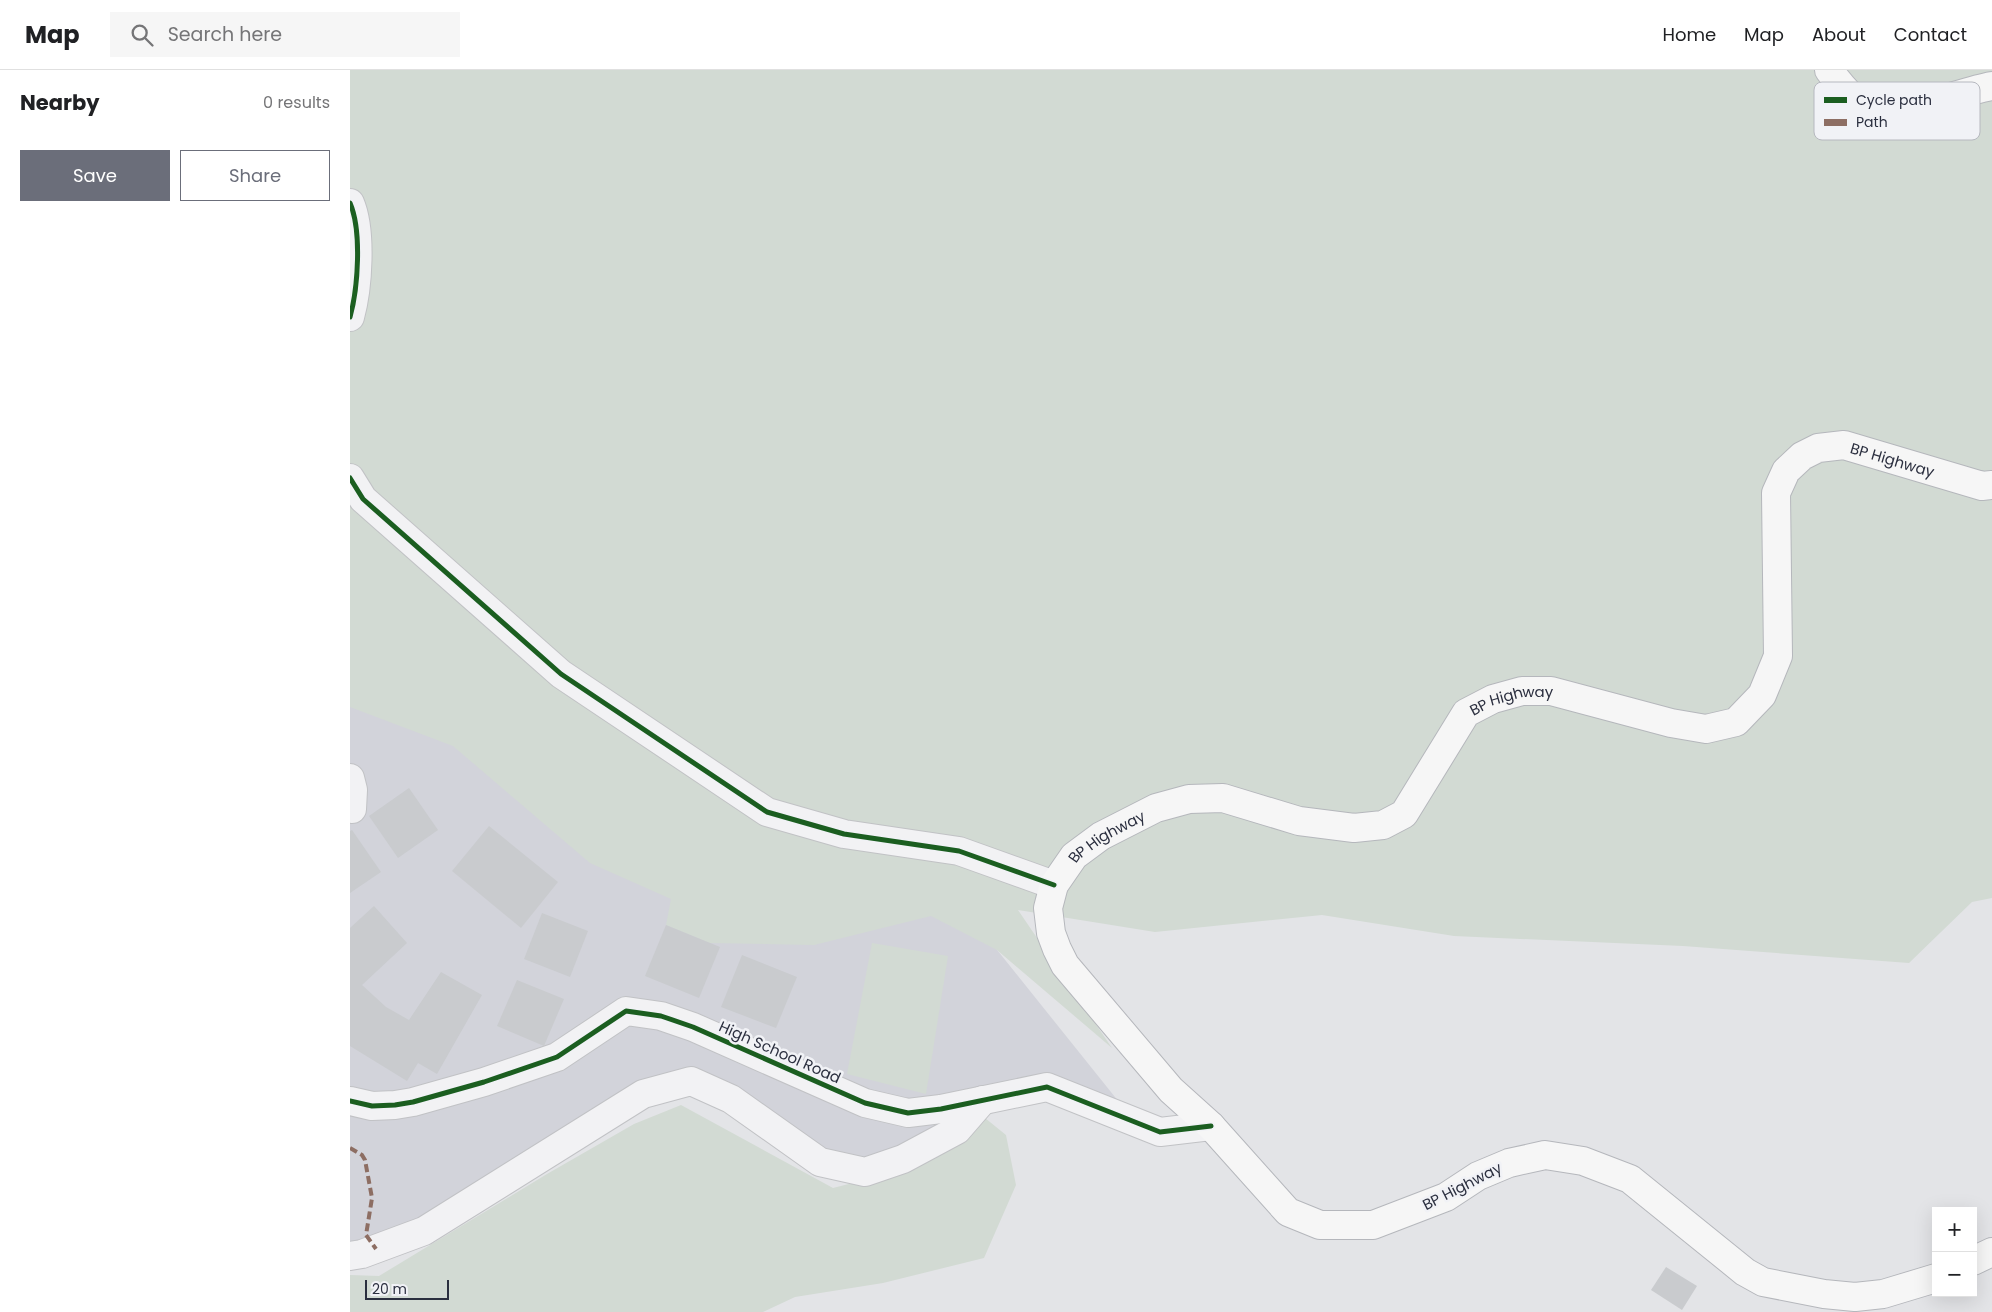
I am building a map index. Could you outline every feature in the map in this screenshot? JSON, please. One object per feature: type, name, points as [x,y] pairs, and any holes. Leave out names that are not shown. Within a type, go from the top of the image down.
[{"type":"highway","points":[[1829,70],[1840,82]]},
{"type":"highway","name":"BP Highway","points":[[1932,1279],[1883,1294],[1855,1297],[1824,1294],[1763,1282],[1745,1272],[1630,1179],[1583,1161],[1545,1155],[1509,1163],[1478,1176],[1446,1197],[1373,1226],[1320,1225],[1288,1212],[1211,1126],[1171,1090],[1066,965],[1056,949],[1051,933],[1048,908],[1054,885],[1074,856],[1101,836],[1156,808],[1189,799],[1224,798],[1300,821],[1354,828],[1383,825],[1404,814],[1466,713],[1494,699],[1522,691],[1551,691],[1671,723],[1706,729],[1736,722],[1762,695],[1778,656],[1776,493],[1786,471],[1802,456],[1818,448],[1844,446],[1982,486],[1992,484]]},
{"type":"highway","points":[[1977,1259],[1992,1252]]},
{"type":"street","points":[[350,203],[353,211],[358,248],[350,317]]},
{"type":"street","points":[[350,478],[363,499],[561,674],[767,812],[844,834],[959,851],[1054,885]]},
{"type":"street","points":[[350,778],[353,790],[352,809]]},
{"type":"street","name":"High School Road","points":[[350,1101],[372,1106],[395,1105],[413,1102],[484,1082],[557,1057],[626,1011],[661,1016],[693,1027],[865,1103],[908,1113],[941,1109],[1047,1087],[1160,1132],[1211,1126]]},
{"type":"street","points":[[350,1256],[362,1254],[424,1231],[644,1094],[691,1081],[732,1099],[820,1162],[866,1172],[903,1159],[956,1130],[983,1100]]},
{"type":"shaded area","points":[[350,70],[1992,70],[1992,898],[1972,902],[1909,963],[1683,946],[1454,936],[1322,915],[1155,932],[1018,910],[1112,1048],[997,950],[931,916],[814,945],[709,943],[666,925],[671,899],[590,863],[453,746],[350,707]]},
{"type":"shaded area","points":[[350,450],[937,875],[1135,1122],[1016,1093],[851,1169],[736,1111],[665,1088],[350,1263]]},
{"type":"shaded area","points":[[872,943],[948,956],[926,1094],[847,1074]]},
{"type":"shaded area","points":[[681,1105],[833,1188],[884,1175],[985,1118],[1006,1135],[1016,1185],[984,1258],[883,1283],[795,1297],[763,1312],[350,1312],[350,1275],[379,1276],[547,1174],[634,1124]]},
{"type":"building","points":[[409,788],[438,830],[398,858],[369,816]]},
{"type":"building","points":[[489,826],[558,882],[521,928],[452,871]]},
{"type":"building","points":[[352,830],[381,872],[350,893],[350,831]]},
{"type":"building","points":[[374,906],[407,943],[362,985],[386,1007],[409,1020],[441,972],[482,995],[437,1074],[418,1063],[407,1081],[350,1046],[350,928]]},
{"type":"building","points":[[542,913],[588,931],[570,977],[524,959]]},
{"type":"building","points":[[666,925],[720,947],[699,998],[645,976]]},
{"type":"building","points":[[742,955],[797,977],[776,1028],[721,1007]]},
{"type":"building","points":[[517,980],[564,999],[544,1046],[497,1026]]},
{"type":"building","points":[[1666,1267],[1697,1286],[1682,1310],[1651,1290]]},
{"type":"marked path","points":[[350,1148],[362,1155],[365,1160],[372,1198],[366,1235],[376,1249]]},
{"type":"cycle path","points":[[350,203],[356,229],[358,260],[350,317]]},
{"type":"cycle path","points":[[350,478],[363,499],[561,674],[767,812],[844,834],[959,851],[1054,885]]},
{"type":"cycle path","points":[[350,1101],[372,1106],[395,1105],[413,1102],[484,1082],[557,1057],[626,1011],[661,1016],[693,1027],[865,1103],[908,1113],[941,1109],[1047,1087],[1160,1132],[1211,1126]]}]
